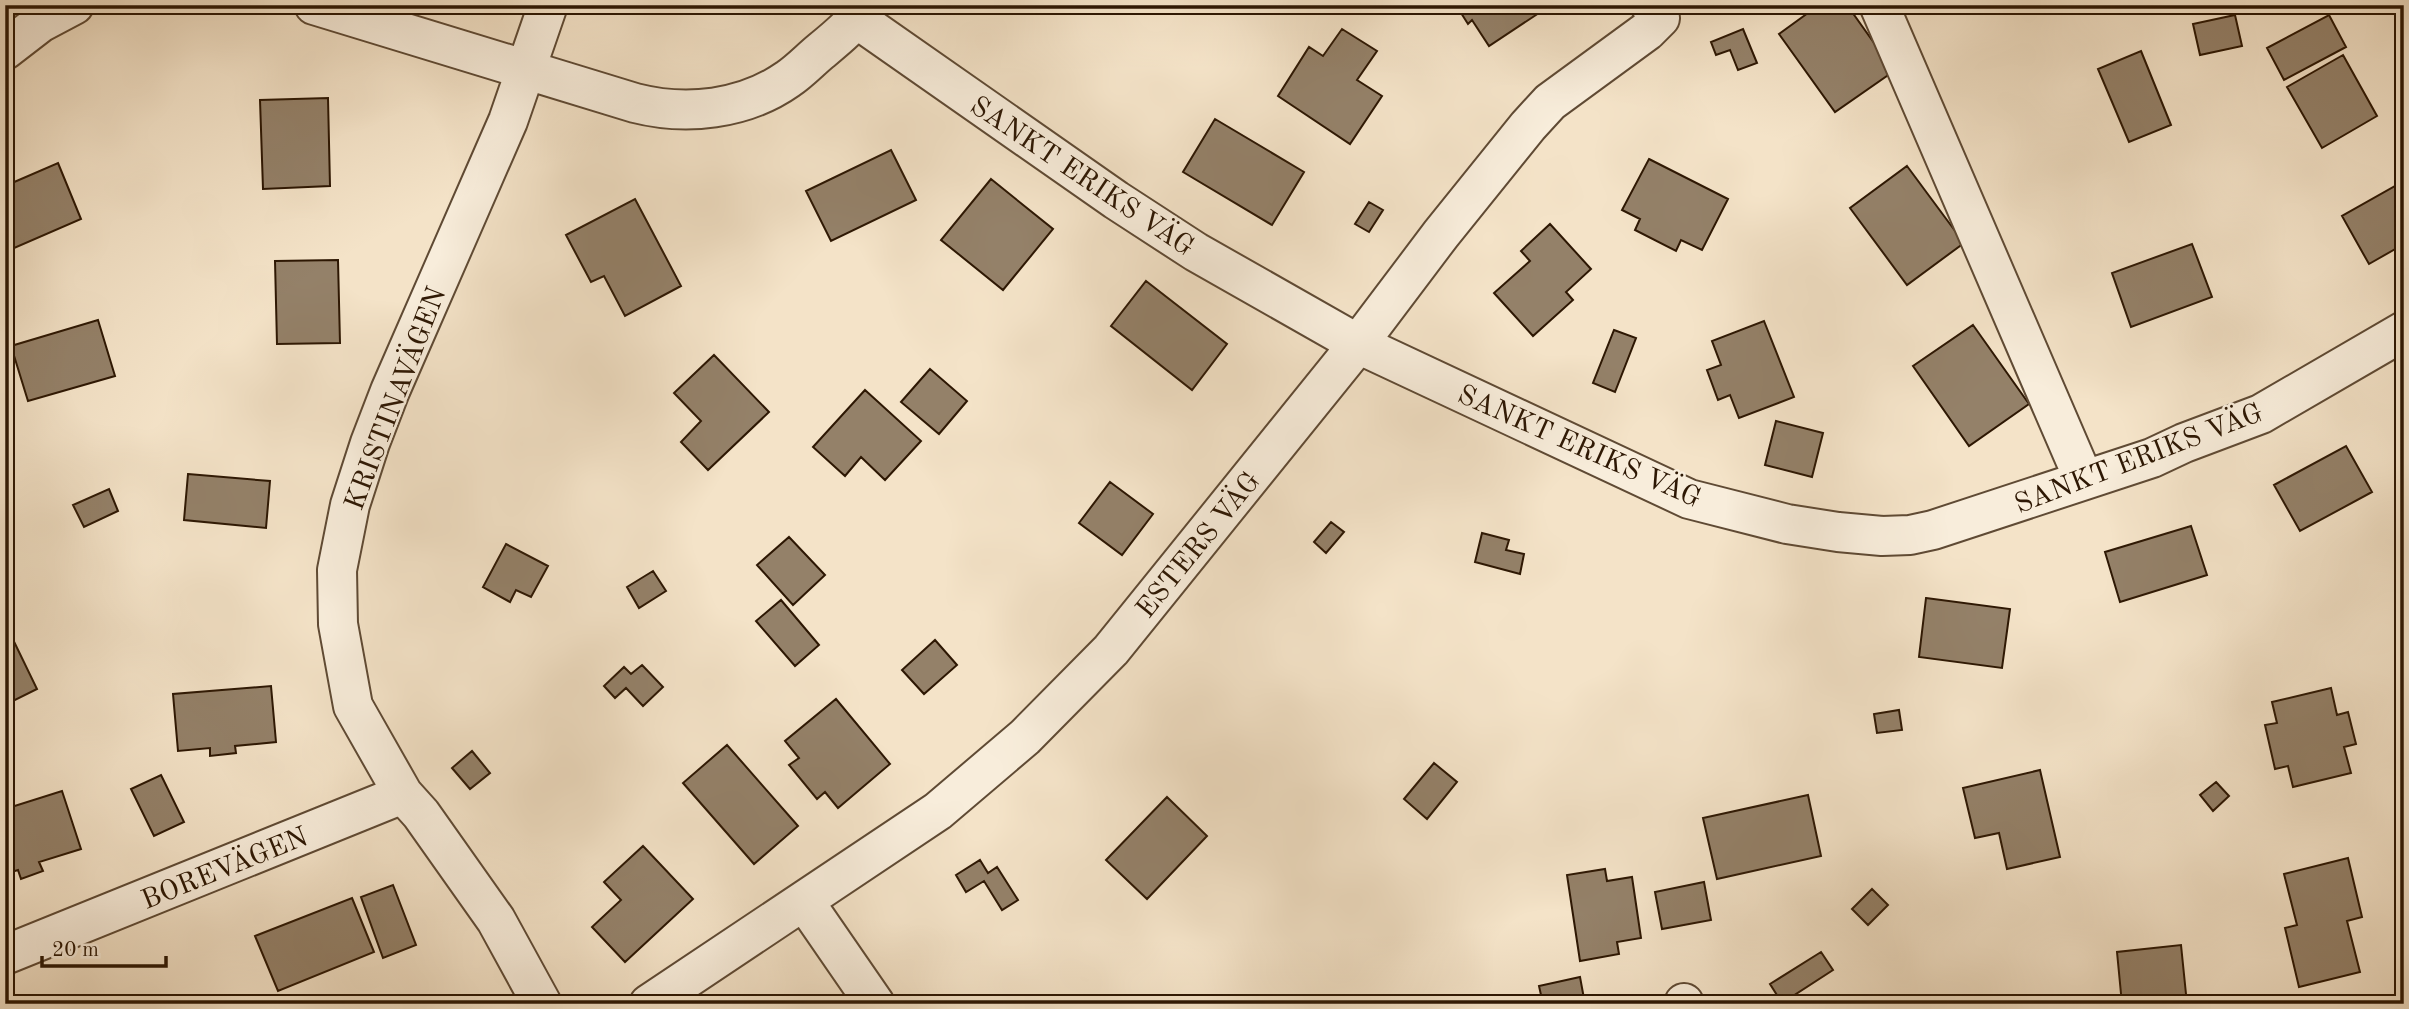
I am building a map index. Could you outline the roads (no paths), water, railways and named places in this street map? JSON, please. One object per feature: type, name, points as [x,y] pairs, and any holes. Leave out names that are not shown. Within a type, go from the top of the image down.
[{"type":"street","points":[[5,50],[40,23],[74,5]]},
{"type":"street","points":[[314,5],[646,106],[695,111],[744,101],[777,86],[861,12]]},
{"type":"street","name":"KRISTINAVÄGEN","points":[[542,1004],[496,920],[428,824],[403,794],[352,706],[338,624],[337,570],[350,505],[390,391],[508,121],[548,5]]},
{"type":"street","points":[[1879,5],[2084,480]]},
{"type":"street","name":"ESTERS VÄG","points":[[649,1004],[938,811],[1025,737],[1111,650],[1358,344],[1441,234],[1550,102],[1647,31],[1663,10]]},
{"type":"street","name":"SANKT ERIKS VÄG","points":[[861,12],[1173,237],[1358,344],[1689,499],[1787,524],[1860,534],[1910,535],[1992,512],[2152,458],[2261,414],[2404,331]]},
{"type":"street","name":"BOREVÄGEN","points":[[5,955],[403,794]]},
{"type":"street","points":[[804,901],[875,1004]]}]
